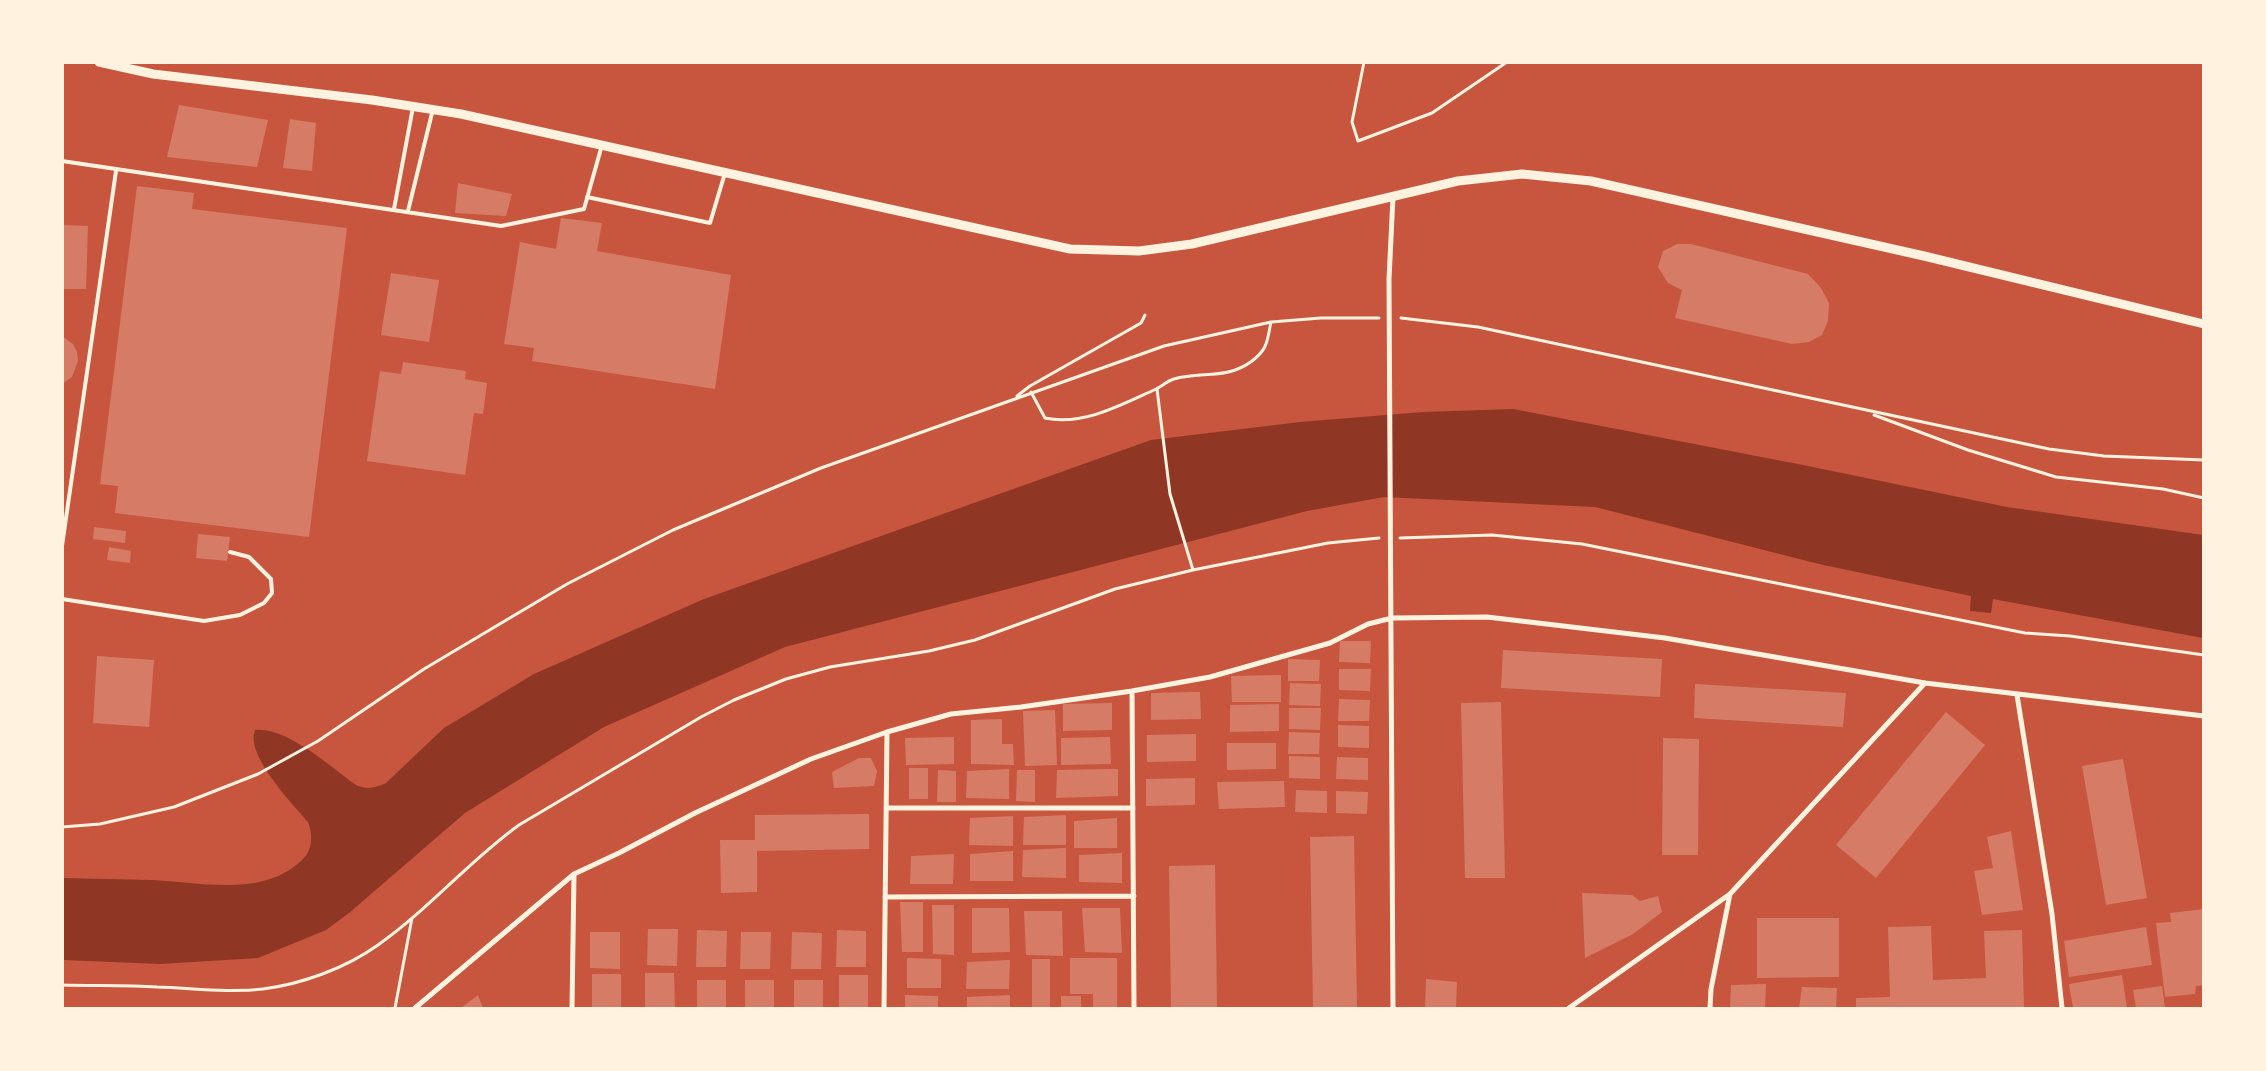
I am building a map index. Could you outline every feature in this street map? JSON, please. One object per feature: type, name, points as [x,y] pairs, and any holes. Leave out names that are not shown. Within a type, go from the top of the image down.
[{"type":"street","points":[[99,62],[153,74],[461,114],[1080,250],[1139,251],[1192,244],[1458,181],[1522,174],[1591,181],[1924,256],[2204,324]]},
{"type":"street","points":[[1393,197],[1389,279],[1393,1008]]},
{"type":"street","points":[[415,1008],[574,874],[619,854],[695,813],[811,759],[887,732],[951,714],[1021,707],[1132,691],[1242,669],[1330,643],[1368,624],[1392,618],[1487,617],[1665,638],[1925,683],[2204,716]]},
{"type":"street","points":[[1569,1008],[1730,894],[1925,683]]},
{"type":"street","points":[[1132,691],[1134,1008]]},
{"type":"street","points":[[2017,695],[2052,914],[2062,1008]]},
{"type":"street","points":[[884,1008],[887,732]]},
{"type":"street","points":[[886,808],[1133,808]]},
{"type":"street","points":[[572,1008],[574,874]]},
{"type":"street","points":[[1710,1008],[1711,989],[1730,894]]},
{"type":"street","points":[[885,897],[1134,896]]},
{"type":"lane","points":[[394,209],[413,107]]},
{"type":"lane","points":[[408,211],[433,110]]},
{"type":"lane","points":[[62,161],[116,171],[408,211],[501,226],[584,209],[602,145]]},
{"type":"lane","points":[[62,546],[116,171]]},
{"type":"lane","points":[[587,198],[710,223],[725,172]]},
{"type":"lane","points":[[62,599],[204,621],[240,615],[264,603],[272,593],[271,579],[249,556],[230,552]]},
{"type":"path","points":[[1364,62],[1352,122],[1358,141],[1432,113],[1507,62]]},
{"type":"path","points":[[1013,400],[1030,386],[1141,323],[1145,315]]},
{"type":"path","points":[[62,826],[100,824],[174,807],[258,774],[318,741],[424,670],[567,584],[673,530],[821,468],[1164,346],[1271,322],[1321,318],[1388,318]]},
{"type":"path","points":[[1396,318],[1478,327],[2049,450],[2104,456],[2204,460]]},
{"type":"path","points":[[1031,392],[1045,418],[1062,422],[1109,410],[1157,389],[1173,379],[1195,375],[1218,375],[1251,362],[1266,349],[1271,322]]},
{"type":"path","points":[[1157,389],[1170,494],[1193,570]]},
{"type":"path","points":[[1861,410],[1968,450],[2056,477],[2163,489],[2204,498]]},
{"type":"path","points":[[395,1008],[412,918]]},
{"type":"shaded area","points":[[1513,409],[1803,465],[2007,507],[2203,535],[2203,638],[1993,599],[1991,613],[1970,611],[1971,596],[1819,564],[1595,507],[1384,497],[1307,511],[785,647],[604,727],[465,813],[349,913],[326,930],[258,958],[160,964],[63,960],[63,878],[151,880],[210,885],[250,884],[286,872],[306,856],[311,842],[308,822],[263,765],[254,740],[255,730],[267,731],[294,741],[322,759],[356,785],[364,788],[375,787],[386,783],[444,728],[534,674],[704,599],[1151,440],[1300,422],[1423,412]]},
{"type":"building","points":[[179,105],[268,120],[257,167],[167,157]]},
{"type":"building","points":[[290,119],[316,123],[312,171],[283,168]]},
{"type":"building","points":[[458,183],[512,194],[506,216],[455,213]]},
{"type":"building","points":[[137,186],[194,193],[192,209],[347,228],[309,537],[115,513],[118,486],[100,484]]},
{"type":"building","points":[[561,218],[602,223],[597,251],[731,275],[715,389],[532,361],[534,348],[504,344],[520,242],[556,249]]},
{"type":"building","points":[[62,225],[88,226],[86,289],[62,289]]},
{"type":"building","points":[[1677,244],[1691,244],[1808,274],[1821,288],[1829,303],[1828,321],[1822,335],[1809,342],[1792,344],[1675,318],[1682,290],[1668,283],[1658,267],[1663,251]]},
{"type":"building","points":[[391,273],[439,280],[429,342],[381,335]]},
{"type":"building","points":[[62,336],[73,344],[77,352],[78,361],[72,377],[62,384]]},
{"type":"building","points":[[403,362],[466,371],[465,379],[487,383],[483,414],[474,413],[465,475],[367,461],[380,371],[401,374]]},
{"type":"building","points":[[94,527],[126,531],[125,543],[93,539]]},
{"type":"building","points":[[198,534],[230,537],[227,561],[196,558]]},
{"type":"building","points":[[109,547],[131,551],[130,563],[107,560]]},
{"type":"building","points":[[1340,641],[1371,641],[1370,663],[1339,662]]},
{"type":"building","points":[[1503,650],[1662,659],[1660,697],[1501,688]]},
{"type":"building","points":[[97,656],[154,660],[149,727],[93,723]]},
{"type":"building","points":[[1288,659],[1320,660],[1319,681],[1288,681]]},
{"type":"building","points":[[1339,669],[1371,669],[1370,691],[1339,690]]},
{"type":"building","points":[[1281,675],[1281,702],[1232,702],[1231,676]]},
{"type":"building","points":[[1290,683],[1321,684],[1320,706],[1289,705]]},
{"type":"building","points":[[1695,684],[1846,693],[1843,727],[1694,718]]},
{"type":"building","points":[[1200,692],[1201,719],[1151,720],[1151,693]]},
{"type":"building","points":[[1339,699],[1370,700],[1369,721],[1338,721]]},
{"type":"building","points":[[1501,702],[1505,878],[1465,878],[1461,703]]},
{"type":"building","points":[[1112,703],[1112,730],[1063,731],[1063,704]]},
{"type":"building","points":[[1279,704],[1279,731],[1230,732],[1230,705]]},
{"type":"building","points":[[1289,708],[1321,708],[1320,730],[1289,729]]},
{"type":"building","points":[[1055,710],[1057,765],[1025,766],[1023,711]]},
{"type":"building","points":[[1946,712],[1985,745],[1876,878],[1836,845]]},
{"type":"building","points":[[1002,719],[1002,744],[1013,744],[1014,765],[971,764],[971,720]]},
{"type":"building","points":[[1338,725],[1369,726],[1369,748],[1338,747]]},
{"type":"building","points":[[1289,732],[1320,733],[1319,754],[1288,754]]},
{"type":"building","points":[[1196,734],[1196,761],[1147,762],[1147,735]]},
{"type":"building","points":[[954,737],[954,764],[906,765],[905,738]]},
{"type":"building","points":[[1110,737],[1111,764],[1061,765],[1061,738]]},
{"type":"building","points":[[1663,738],[1699,739],[1698,855],[1662,855]]},
{"type":"building","points":[[1227,743],[1276,743],[1276,769],[1227,770]]},
{"type":"building","points":[[1289,756],[1320,757],[1320,779],[1289,778]]},
{"type":"building","points":[[1337,757],[1368,758],[1368,780],[1336,779]]},
{"type":"building","points":[[859,758],[871,758],[877,771],[874,786],[834,788],[832,772]]},
{"type":"building","points":[[2123,759],[2147,898],[2106,905],[2082,766]]},
{"type":"building","points":[[909,768],[928,768],[928,799],[909,799]]},
{"type":"building","points":[[1009,769],[1009,799],[966,798],[967,771]]},
{"type":"building","points":[[1118,769],[1118,796],[1056,798],[1057,770]]},
{"type":"building","points":[[938,770],[956,771],[956,802],[937,802]]},
{"type":"building","points":[[1017,770],[1035,770],[1035,802],[1016,801]]},
{"type":"building","points":[[1195,778],[1195,805],[1146,806],[1146,779]]},
{"type":"building","points":[[1284,781],[1285,807],[1219,809],[1217,782]]},
{"type":"building","points":[[1296,790],[1327,791],[1327,813],[1295,812]]},
{"type":"building","points":[[1336,791],[1368,792],[1367,814],[1336,813]]},
{"type":"building","points":[[869,814],[869,849],[757,851],[757,892],[721,893],[720,840],[755,840],[755,815]]},
{"type":"building","points":[[1066,815],[1066,845],[1023,845],[1024,817]]},
{"type":"building","points":[[1013,816],[1013,846],[969,845],[970,818]]},
{"type":"building","points":[[1117,818],[1117,848],[1074,848],[1074,821]]},
{"type":"building","points":[[2011,831],[2023,910],[1982,915],[1974,871],[1993,868],[1987,837]]},
{"type":"building","points":[[1354,836],[1357,1008],[1313,1008],[1310,837]]},
{"type":"building","points":[[1066,848],[1066,878],[1022,877],[1023,850]]},
{"type":"building","points":[[1013,851],[1013,881],[970,881],[970,854]]},
{"type":"building","points":[[1122,853],[1122,883],[1079,882],[1079,855]]},
{"type":"building","points":[[954,854],[953,884],[910,884],[911,856]]},
{"type":"building","points":[[1215,865],[1217,1008],[1171,1008],[1169,866]]},
{"type":"building","points":[[1582,893],[1632,895],[1640,901],[1658,896],[1662,912],[1633,934],[1585,958]]},
{"type":"building","points":[[900,902],[923,902],[923,952],[902,952]]},
{"type":"building","points":[[932,905],[954,905],[954,955],[933,954]]},
{"type":"building","points":[[972,908],[1009,908],[1010,952],[972,953]]},
{"type":"building","points":[[1082,908],[1120,908],[1122,953],[1085,952]]},
{"type":"building","points":[[2204,909],[2204,985],[2196,986],[2195,994],[2165,997],[2156,923],[2171,922],[2170,913]]},
{"type":"building","points":[[1024,911],[1062,911],[1063,956],[1026,955]]},
{"type":"building","points":[[1757,918],[1839,918],[1839,977],[1757,978]]},
{"type":"building","points":[[1931,926],[1933,980],[1986,978],[1984,931],[2022,930],[2024,1008],[1856,1008],[1856,998],[1890,997],[1888,927]]},
{"type":"building","points":[[2146,927],[2152,965],[2069,977],[2064,941]]},
{"type":"building","points":[[648,929],[678,929],[677,966],[647,965]]},
{"type":"building","points":[[697,930],[727,931],[726,967],[696,967]]},
{"type":"building","points":[[837,930],[866,931],[866,967],[836,967]]},
{"type":"building","points":[[590,932],[620,932],[620,969],[590,968]]},
{"type":"building","points":[[741,932],[771,932],[770,969],[740,969]]},
{"type":"building","points":[[792,932],[822,933],[821,969],[791,969]]},
{"type":"building","points":[[907,958],[941,959],[941,988],[907,988]]},
{"type":"building","points":[[1070,958],[1117,958],[1117,1008],[1093,1008],[1093,994],[1070,994]]},
{"type":"building","points":[[1032,959],[1050,959],[1050,1008],[1032,1008]]},
{"type":"building","points":[[1010,960],[1009,989],[966,989],[967,962]]},
{"type":"building","points":[[645,973],[674,973],[675,1008],[645,1008]]},
{"type":"building","points":[[592,974],[621,974],[621,1008],[592,1008]]},
{"type":"building","points":[[839,975],[868,975],[868,1008],[839,1008]]},
{"type":"building","points":[[2122,975],[2127,1008],[2073,1008],[2069,984]]},
{"type":"building","points":[[1426,979],[1457,982],[1456,1008],[1425,1008]]},
{"type":"building","points":[[697,980],[726,980],[726,1008],[697,1008]]},
{"type":"building","points":[[745,980],[774,980],[774,1008],[745,1008]]},
{"type":"building","points":[[794,980],[823,980],[823,1008],[794,1008]]},
{"type":"building","points":[[1766,984],[1765,1008],[1730,1008],[1731,985]]},
{"type":"building","points":[[2162,986],[2165,1008],[2136,1008],[2133,990]]},
{"type":"building","points":[[1802,987],[1837,988],[1836,1008],[1799,1008]]},
{"type":"building","points":[[478,995],[483,1008],[461,1008]]},
{"type":"building","points":[[905,995],[938,996],[938,1008],[905,1008]]},
{"type":"building","points":[[1010,995],[1010,1008],[967,1008],[967,997]]},
{"type":"building","points":[[1061,996],[1081,996],[1081,1008],[1061,1008]]}]
